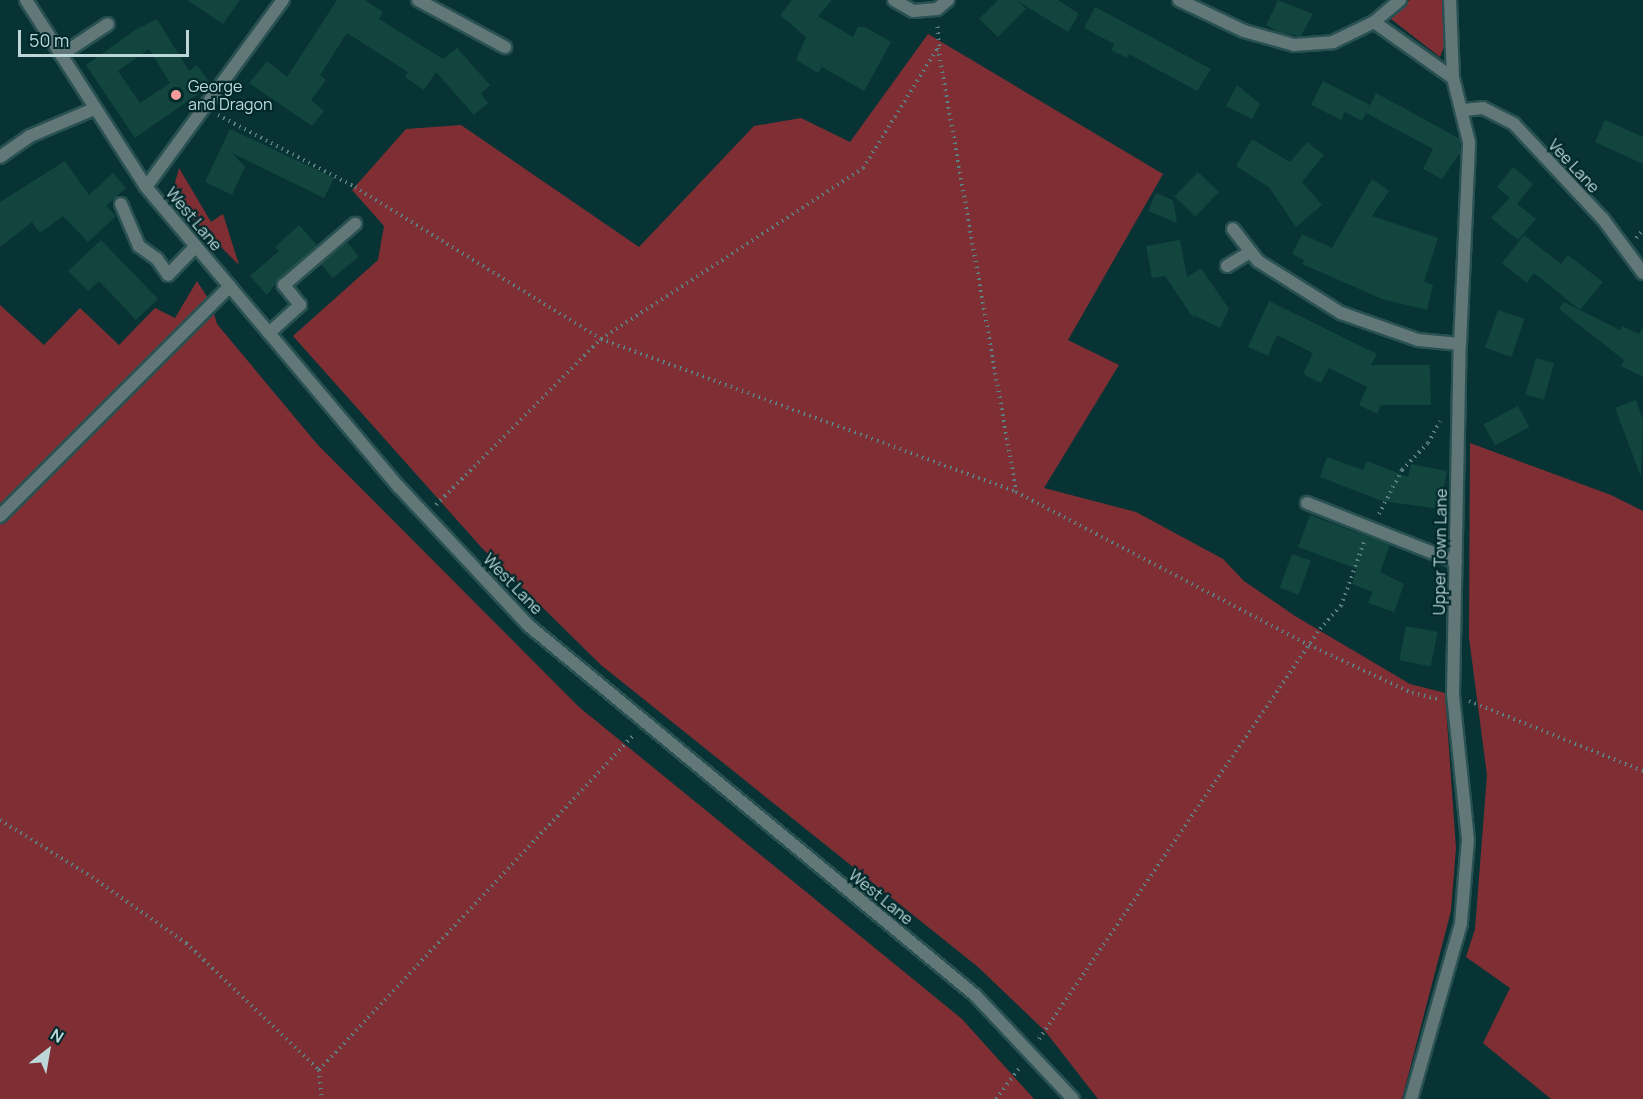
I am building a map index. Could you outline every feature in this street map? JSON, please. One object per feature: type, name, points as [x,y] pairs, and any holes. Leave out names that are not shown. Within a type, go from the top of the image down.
[{"type":"street","name":"West Lane","points":[[26,0],[146,187],[426,516],[528,625],[975,995],[1073,1099]]},
{"type":"street","points":[[146,187],[283,0]]},
{"type":"street","points":[[418,0],[505,47]]},
{"type":"street","points":[[894,0],[914,11],[937,9],[948,0]]},
{"type":"street","points":[[1179,0],[1244,32],[1294,45],[1333,42],[1374,22],[1400,0]]},
{"type":"street","name":"Upper Town Lane","points":[[1411,1099],[1461,923],[1468,840],[1455,700],[1460,344],[1469,188],[1464,110],[1453,78],[1450,0]]},
{"type":"street","points":[[1374,22],[1453,78]]},
{"type":"street","points":[[61,55],[108,24]]},
{"type":"street","name":"Vee Lane","points":[[1464,110],[1483,108],[1514,124],[1603,219],[1643,273]]},
{"type":"street","points":[[0,157],[30,136],[94,109]]},
{"type":"street","points":[[121,204],[139,246],[157,259],[168,275],[196,246]]},
{"type":"street","points":[[269,333],[300,305],[284,285],[355,224]]},
{"type":"street","points":[[1233,229],[1258,261],[1341,313],[1418,340],[1460,344]]},
{"type":"street","points":[[1227,266],[1250,252]]},
{"type":"street","points":[[0,516],[230,286]]},
{"type":"street","points":[[1307,503],[1456,562]]},
{"type":"path","points":[[937,9],[938,47],[1016,492]]},
{"type":"path","points":[[426,516],[601,339],[862,168],[938,47]]},
{"type":"path","points":[[204,107],[355,187],[601,339],[1016,492],[1309,645],[1412,693],[1478,702],[1643,771]]},
{"type":"path","points":[[996,1099],[1030,1053],[1309,645],[1341,606],[1370,528],[1402,470],[1428,443],[1444,415]]},
{"type":"path","points":[[319,1070],[644,723]]},
{"type":"path","points":[[0,820],[92,877],[186,943],[319,1070],[322,1099]]},
{"type":"shaded area","points":[[1410,0],[1444,0],[1444,47],[1440,57],[1387,16]]},
{"type":"shaded area","points":[[928,34],[1163,174],[1068,340],[1119,365],[1044,488],[1136,512],[1223,559],[1244,581],[1295,616],[1410,684],[1445,693],[1456,848],[1451,911],[1402,1099],[1098,1099],[1045,1031],[978,967],[601,665],[481,547],[293,336],[378,260],[384,226],[352,190],[406,129],[461,125],[639,247],[754,126],[801,118],[850,142]]},
{"type":"shaded area","points":[[179,168],[211,222],[223,214],[239,265],[177,203],[173,190]]},
{"type":"shaded area","points":[[197,281],[211,303],[217,324],[317,444],[579,707],[962,1019],[1034,1099],[0,1099],[0,305],[44,345],[80,308],[119,345],[155,308],[175,318]]},
{"type":"shaded area","points":[[1470,443],[1611,495],[1643,511],[1643,1099],[1551,1099],[1483,1043],[1510,988],[1466,957],[1475,929],[1487,775],[1469,638]]},
{"type":"building","points":[[187,0],[240,0],[223,24]]},
{"type":"building","points":[[337,0],[365,0],[383,12],[379,19],[443,59],[457,48],[490,85],[481,94],[488,103],[474,115],[436,72],[424,90],[405,77],[408,72],[347,33],[320,75],[326,80],[311,100],[324,111],[312,126],[249,83],[267,61],[287,77]]},
{"type":"building","points":[[792,0],[832,0],[818,16],[853,37],[858,27],[865,27],[891,42],[864,91],[822,67],[818,73],[796,60],[806,37],[780,15]]},
{"type":"building","points":[[998,0],[1058,0],[1079,14],[1068,32],[1019,2],[1026,9],[998,37],[979,19]]},
{"type":"building","points":[[1278,0],[1313,14],[1301,36],[1281,33],[1266,25]]},
{"type":"building","points":[[1095,7],[1211,69],[1197,91],[1129,54],[1127,58],[1111,50],[1114,44],[1084,28]]},
{"type":"building","name":"George and Dragon","points":[[157,19],[189,71],[197,65],[211,85],[135,138],[86,65],[135,30]],"holes":[[[149,49],[170,83],[140,103],[118,71]]]},
{"type":"building","points":[[1323,81],[1370,105],[1362,121],[1345,112],[1341,120],[1311,105]]},
{"type":"building","points":[[1237,85],[1260,104],[1252,119],[1226,106]]},
{"type":"building","points":[[1376,93],[1460,139],[1460,153],[1442,179],[1423,169],[1433,149],[1366,113]]},
{"type":"building","points":[[1605,120],[1643,137],[1643,164],[1595,142]]},
{"type":"building","points":[[230,129],[334,178],[324,198],[232,153],[245,167],[232,195],[205,182]]},
{"type":"building","points":[[1252,139],[1290,162],[1307,142],[1324,155],[1302,182],[1322,205],[1296,227],[1269,187],[1236,166]]},
{"type":"building","points":[[65,161],[89,195],[113,173],[126,188],[106,206],[116,216],[88,242],[63,216],[40,233],[32,222],[0,247],[0,202]]},
{"type":"building","points":[[1513,167],[1533,184],[1517,204],[1536,219],[1518,240],[1491,218],[1510,198],[1497,187]]},
{"type":"building","points":[[1198,172],[1219,192],[1195,217],[1174,196]]},
{"type":"building","points":[[1372,179],[1389,191],[1372,216],[1438,238],[1424,282],[1433,285],[1427,310],[1382,299],[1302,264],[1304,260],[1292,254],[1302,234],[1332,248]]},
{"type":"building","points":[[1156,193],[1173,200],[1177,223],[1148,211]]},
{"type":"building","points":[[299,225],[317,245],[279,279],[267,295],[250,276],[279,251],[275,247]]},
{"type":"building","points":[[1524,235],[1561,264],[1568,255],[1603,282],[1580,310],[1534,273],[1527,283],[1502,263]]},
{"type":"building","points":[[101,240],[158,299],[136,320],[99,281],[88,291],[68,271]]},
{"type":"building","points":[[1180,240],[1187,277],[1201,268],[1229,309],[1220,328],[1193,315],[1194,319],[1165,276],[1152,278],[1146,246]]},
{"type":"building","points":[[347,242],[359,257],[333,278],[321,263]]},
{"type":"building","points":[[1269,301],[1377,354],[1371,365],[1430,365],[1431,405],[1381,405],[1377,414],[1359,405],[1367,387],[1329,368],[1321,383],[1303,374],[1313,353],[1277,335],[1268,356],[1248,347]]},
{"type":"building","points":[[1564,302],[1620,330],[1622,326],[1639,334],[1643,327],[1643,377],[1621,366],[1624,360],[1559,309]]},
{"type":"building","points":[[1498,310],[1524,319],[1511,357],[1485,348]]},
{"type":"building","points":[[1536,358],[1554,363],[1544,400],[1526,395]]},
{"type":"building","points":[[1636,400],[1643,420],[1641,477],[1615,408]]},
{"type":"building","points":[[1518,406],[1529,427],[1495,446],[1484,424]]},
{"type":"building","points":[[1327,457],[1363,470],[1367,461],[1408,477],[1411,464],[1447,471],[1440,509],[1382,501],[1320,477]]},
{"type":"building","points":[[1310,515],[1390,545],[1380,572],[1404,584],[1394,612],[1368,603],[1373,592],[1352,584],[1357,569],[1298,547]]},
{"type":"building","points":[[1292,554],[1311,561],[1298,595],[1280,588]]},
{"type":"building","points":[[1406,626],[1437,632],[1431,666],[1399,660]]},
{"type":"place","name":"George and Dragon","points":[[176,95]]}]
